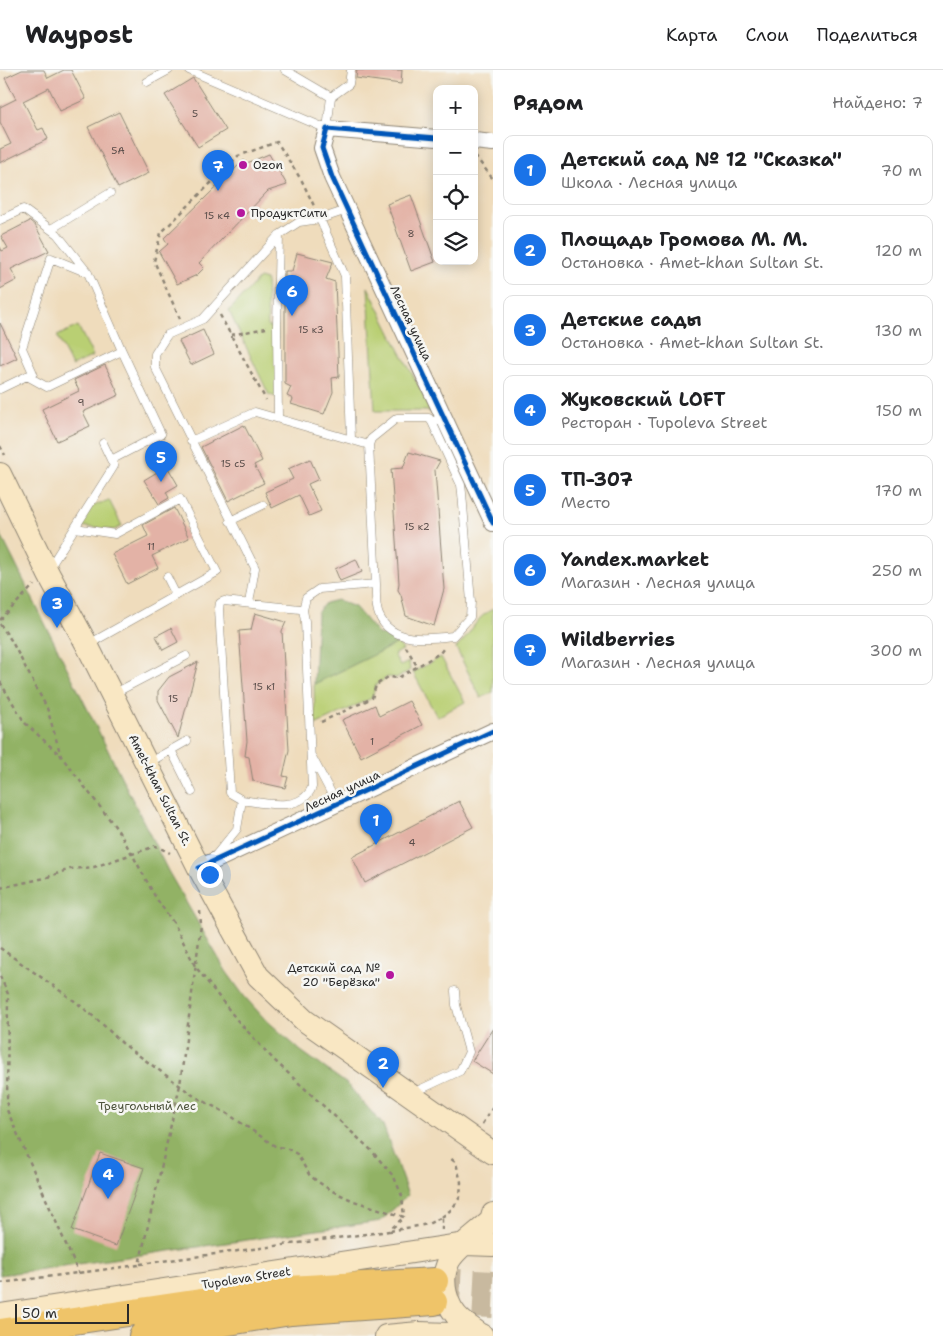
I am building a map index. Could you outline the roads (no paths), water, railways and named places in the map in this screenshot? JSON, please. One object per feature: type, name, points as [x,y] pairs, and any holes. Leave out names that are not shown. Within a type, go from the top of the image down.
[{"type":"main road","name":"Amet-khan Sultan St.","points":[[4,468],[48,573],[87,644],[146,764],[204,866],[258,976],[304,1020],[487,1150]]},
{"type":"main road","points":[[487,1335],[460,1321],[445,1293],[445,1276],[449,1260],[464,1244],[491,1221],[493,1214]]},
{"type":"main road","name":"Tupoleva Street","points":[[0,1315],[464,1244],[493,1245]]},
{"type":"main road","name":"Tupoleva Street","points":[[0,1332],[289,1301],[434,1292]]},
{"type":"main road","name":"Tupoleva Street","points":[[142,1336],[289,1301]]},
{"type":"main road","points":[[386,1336],[419,1333],[487,1335]]},
{"type":"street","points":[[327,129],[433,138]]},
{"type":"street","name":"Лесная улица","points":[[327,129],[322,148],[332,177],[438,420],[493,523]]},
{"type":"street","points":[[478,141],[493,143]]},
{"type":"street","name":"Лесная улица","points":[[204,866],[493,731]]},
{"type":"lane","points":[[147,82],[169,70]]},
{"type":"lane","points":[[189,70],[327,129],[331,97],[349,84],[351,70]]},
{"type":"lane","points":[[286,70],[331,97]]},
{"type":"lane","points":[[51,229],[110,193]]},
{"type":"lane","points":[[0,220],[24,209],[57,234],[88,273],[161,434],[111,460]]},
{"type":"lane","points":[[250,603],[255,568],[155,368],[155,354],[167,335],[203,319],[280,235],[299,222],[320,219],[346,210]]},
{"type":"lane","points":[[320,219],[345,276],[350,439]]},
{"type":"lane","points":[[278,418],[277,326],[280,235]]},
{"type":"lane","points":[[0,390],[33,372],[22,348],[51,258],[88,273]]},
{"type":"lane","points":[[27,376],[47,387],[122,351]]},
{"type":"lane","points":[[191,441],[255,412],[369,445]]},
{"type":"lane","points":[[397,418],[429,418],[438,420],[461,485],[471,602],[470,617],[453,636],[412,638],[400,635],[384,624],[378,614],[369,445],[371,440],[397,418]]},
{"type":"lane","points":[[48,573],[114,466],[103,443]]},
{"type":"lane","points":[[75,528],[115,534],[180,499],[217,572],[87,644]]},
{"type":"lane","points":[[230,521],[263,505]]},
{"type":"lane","points":[[168,577],[176,595]]},
{"type":"lane","points":[[303,610],[224,601],[220,604],[230,793],[242,800],[276,805],[298,801],[310,793],[313,782],[303,610],[306,598],[318,589],[376,584]]},
{"type":"lane","points":[[112,695],[186,656]]},
{"type":"lane","points":[[146,764],[187,741]]},
{"type":"lane","points":[[171,750],[192,792]]},
{"type":"lane","points":[[312,756],[337,804]]},
{"type":"lane","points":[[204,866],[237,829],[242,800]]},
{"type":"lane","points":[[408,1093],[419,1090],[460,1071],[466,1059],[469,1052],[456,1005],[455,991]]},
{"type":"tunnel","points":[[435,1281],[493,1284]]},
{"type":"tunnel","points":[[434,1302],[493,1305]]},
{"type":"place","name":"Ozon","points":[[243,165]]},
{"type":"place","name":"Wildberries","points":[[218,191]]},
{"type":"place","name":"ПродуктСити","points":[[241,213]]},
{"type":"place","name":"Yandex.market","points":[[292,316]]},
{"type":"place","name":"ТП-307","points":[[161,482]]},
{"type":"place","name":"Детские сады","points":[[57,628]]},
{"type":"place","name":"Детский сад № 12 \"Сказка\"","points":[[376,845]]},
{"type":"place","name":"Детский сад № 20 \"Берёзка\"","points":[[390,975]]},
{"type":"place","name":"Площадь Громова М. М.","points":[[383,1088]]},
{"type":"place","name":"Жуковский LOFT","points":[[108,1199]]},
{"type":"park label","name":"Треугольный лес","points":[[147,1106]]}]
